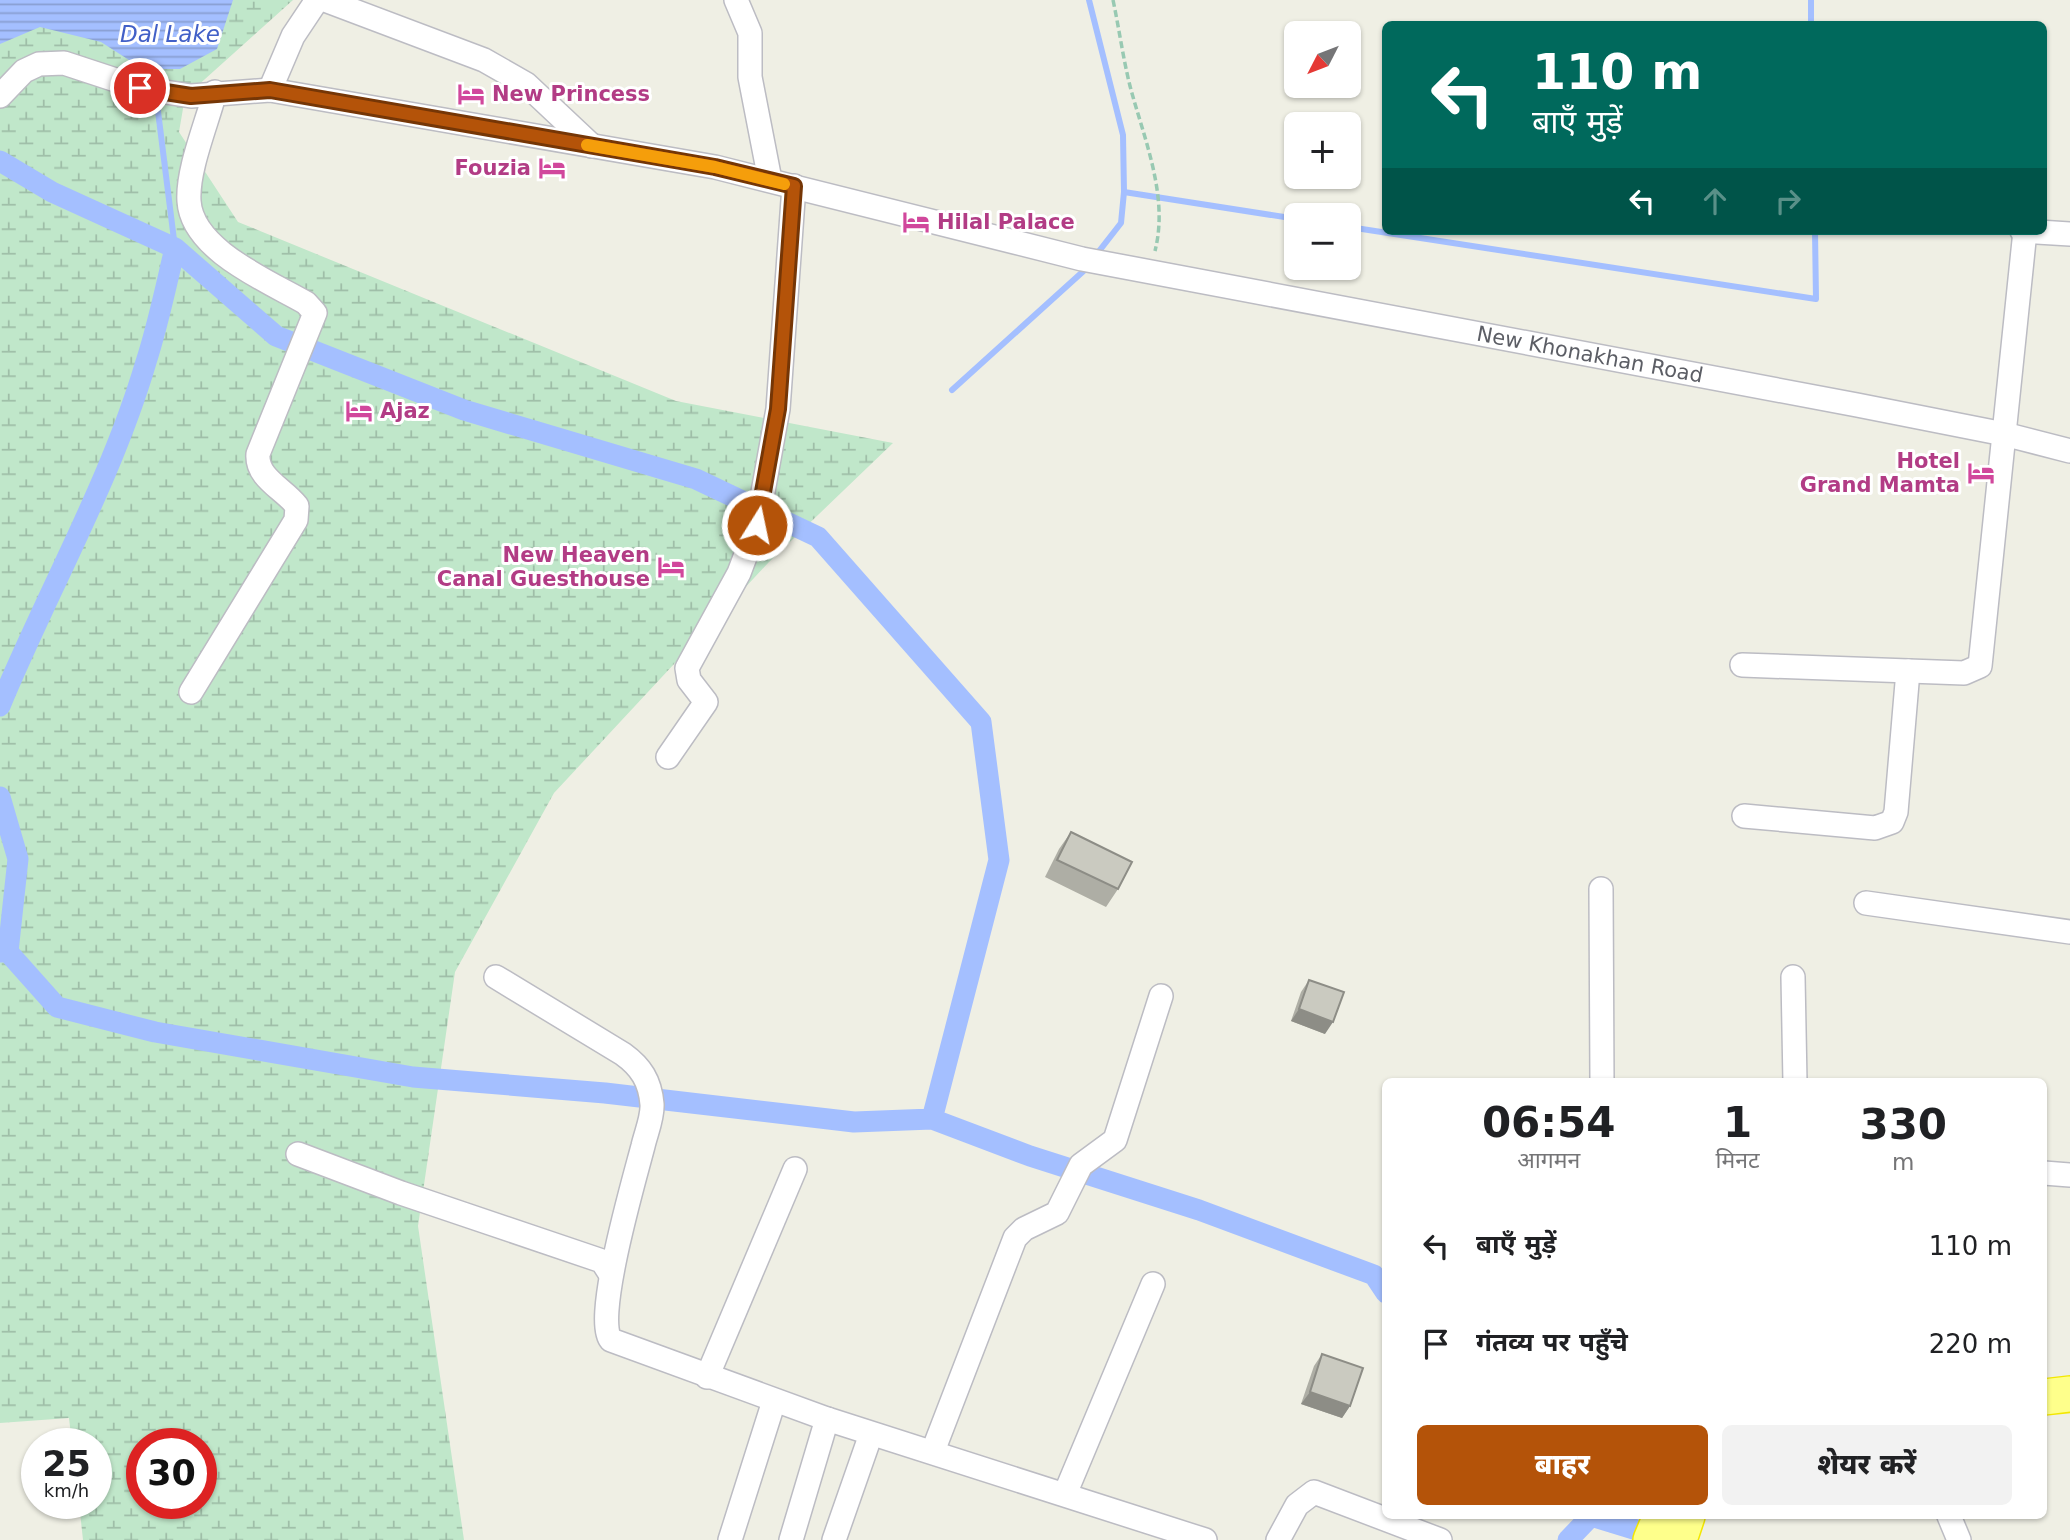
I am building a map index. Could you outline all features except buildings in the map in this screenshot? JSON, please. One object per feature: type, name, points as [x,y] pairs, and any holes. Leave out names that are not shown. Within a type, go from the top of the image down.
[{"type":"highway","points":[[2047,1397],[2070,1394]]},
{"type":"highway","points":[[1651,1540],[1660,1519]]},
{"type":"highway","points":[[1679,1540],[1686,1519]]},
{"type":"street","points":[[270,90],[293,36],[317,0]]},
{"type":"street","points":[[325,0],[484,60],[526,84],[592,146]]},
{"type":"street","points":[[736,0],[750,33],[750,77],[770,180]]},
{"type":"street","name":"New Khonakhan Road","points":[[0,96],[24,71],[39,64],[64,63],[140,88],[191,96],[215,92],[270,90],[770,180],[1110,265],[2004,434],[2070,451]]},
{"type":"street","points":[[191,692],[296,520],[297,506],[264,475],[257,461],[315,313],[306,303],[225,255],[199,231],[192,218],[190,185],[215,92]]},
{"type":"street","points":[[668,757],[706,702],[689,680],[687,668],[739,573],[757,525],[778,409],[794,186]]},
{"type":"street","points":[[2047,232],[2070,234]]},
{"type":"street","points":[[1742,665],[1964,673],[1980,666],[2024,235]]},
{"type":"street","points":[[1744,816],[1875,828],[1892,822],[1896,812],[1908,671]]},
{"type":"street","points":[[1601,889],[1602,1078]]},
{"type":"street","points":[[1866,903],[2070,932]]},
{"type":"street","points":[[496,977],[623,1054],[636,1064],[647,1080],[652,1104],[611,1275],[605,1327],[611,1340],[707,1377],[871,1434],[933,1451],[1205,1540]]},
{"type":"street","points":[[1793,977],[1796,1078]]},
{"type":"street","points":[[933,1451],[1012,1243],[1024,1229],[1057,1213],[1081,1165],[1115,1140],[1161,996]]},
{"type":"street","points":[[298,1154],[401,1193],[602,1261],[611,1275]]},
{"type":"street","points":[[707,1377],[795,1169]]},
{"type":"street","points":[[2047,1173],[2070,1175]]},
{"type":"street","points":[[1065,1494],[1153,1284]]},
{"type":"street","points":[[730,1540],[774,1401]]},
{"type":"street","points":[[791,1540],[827,1419]]},
{"type":"street","points":[[834,1540],[871,1434]]},
{"type":"street","points":[[1278,1540],[1297,1505],[1314,1492],[1382,1518]]},
{"type":"street","points":[[1385,1519],[1440,1540]]},
{"type":"street","points":[[1951,1519],[1959,1540]]},
{"type":"path","points":[[1114,0],[1130,83],[1156,174],[1160,234]]},
{"type":"green space","points":[[0,0],[293,0],[185,97],[179,132],[238,222],[676,401],[893,443],[769,562],[554,793],[455,972],[418,1226],[464,1540],[83,1540],[81,1519],[112,1519],[112,1428],[70,1428],[69,1418],[0,1423]]},
{"type":"water","name":"Dal Lake","points":[[0,0],[233,0],[217,49],[180,69],[143,69],[101,42],[40,27],[0,44]]},
{"type":"waterway","points":[[1089,0],[1123,135],[1124,192],[1121,223],[1096,255]]},
{"type":"waterway","points":[[1811,0],[1811,21]]},
{"type":"waterway","points":[[152,63],[175,248]]},
{"type":"waterway","points":[[0,161],[52,192],[175,248],[276,336],[464,410],[696,479],[818,537],[981,722],[999,860],[932,1119]]},
{"type":"waterway","points":[[1124,192],[1284,217]]},
{"type":"waterway","points":[[1361,229],[1382,232]]},
{"type":"waterway","points":[[1401,235],[1816,299],[1815,235]]},
{"type":"waterway","points":[[0,706],[97,493],[132,406],[162,305],[175,248]]},
{"type":"waterway","points":[[952,390],[1088,267]]},
{"type":"waterway","points":[[0,797],[18,859],[8,952]]},
{"type":"waterway","points":[[0,952],[8,952],[57,1007],[155,1032],[413,1077],[605,1093],[854,1122],[932,1119],[1030,1156],[1199,1210],[1374,1275],[1382,1287]]},
{"type":"waterway","points":[[1568,1540],[1588,1519]]},
{"type":"waterway","points":[[1601,1519],[1663,1538]]},
{"type":"slow traffic","points":[[587,145],[715,167],[784,184]]},
{"type":"place","name":"New Princess","points":[[471,94]]},
{"type":"place","name":"Fouzia","points":[[552,168]]},
{"type":"place","name":"Hilal Palace","points":[[916,222]]},
{"type":"place","name":"Ajaz","points":[[359,411]]},
{"type":"place","name":"Hotel Grand Mamta","points":[[1981,473]]},
{"type":"place","name":"New Heaven Canal Guesthouse","points":[[671,567]]},
{"type":"route","points":[[140,88],[191,96],[215,92],[270,90],[715,167],[794,186],[778,409],[757,525]]}]
